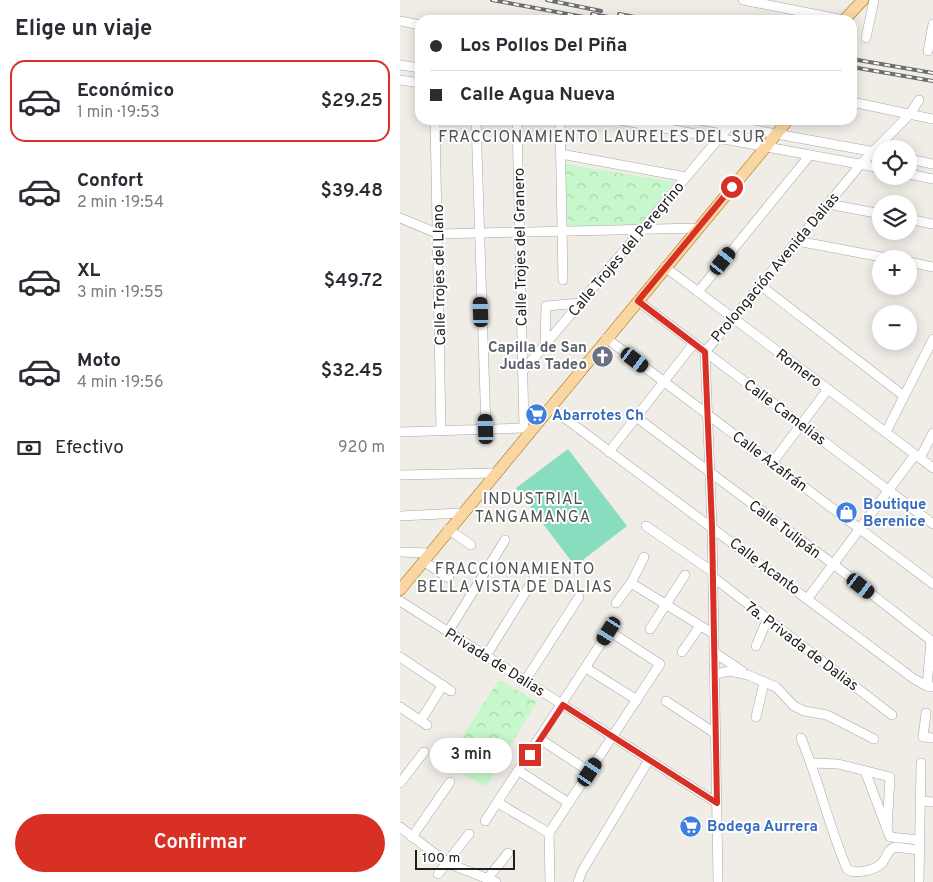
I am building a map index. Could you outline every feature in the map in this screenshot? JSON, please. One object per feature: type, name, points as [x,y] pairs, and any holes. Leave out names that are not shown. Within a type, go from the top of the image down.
[{"type":"main road","points":[[849,15],[863,0]]},
{"type":"main road","points":[[400,590],[495,473],[527,430],[550,407],[784,125]]},
{"type":"street","points":[[743,0],[819,15]]},
{"type":"street","points":[[866,38],[874,0]]},
{"type":"street","points":[[400,21],[415,24]]},
{"type":"street","points":[[928,51],[933,24]]},
{"type":"street","points":[[400,65],[415,67]]},
{"type":"street","points":[[400,80],[415,82]]},
{"type":"street","name":"Prolongación Avenida Dalias","points":[[889,140],[910,114],[918,100]]},
{"type":"street","points":[[857,103],[933,119]]},
{"type":"street","name":"Calle Trojes del Llano","points":[[435,125],[439,234],[441,430]]},
{"type":"street","points":[[476,125],[478,233],[486,429]]},
{"type":"street","name":"Calle Trojes del Granero","points":[[517,125],[521,232],[522,372],[527,430]]},
{"type":"street","points":[[560,125],[564,231],[563,280]]},
{"type":"street","points":[[647,125],[872,166]]},
{"type":"street","points":[[730,125],[872,152]]},
{"type":"street","name":"Calle Trojes del Peregrino","points":[[522,372],[730,125]]},
{"type":"street","points":[[560,154],[686,177]]},
{"type":"street","points":[[698,292],[810,155]]},
{"type":"street","name":"Prolongación Avenida Dalias","points":[[718,882],[716,674],[705,352],[861,164],[872,157]]},
{"type":"street","points":[[917,161],[933,164]]},
{"type":"street","points":[[917,176],[933,179]]},
{"type":"street","points":[[828,204],[872,212]]},
{"type":"street","points":[[400,218],[439,234],[698,228]]},
{"type":"street","points":[[917,221],[933,224]]},
{"type":"street","points":[[797,240],[872,255]]},
{"type":"street","points":[[917,264],[933,267]]},
{"type":"street","name":"Romero","points":[[665,267],[933,468]]},
{"type":"street","points":[[760,285],[904,396]]},
{"type":"street","name":"Calle Camelias","points":[[638,301],[933,524]]},
{"type":"street","points":[[545,344],[546,306],[580,303]]},
{"type":"street","name":"Calle Azafrán","points":[[606,338],[933,584]]},
{"type":"street","points":[[886,432],[933,339]]},
{"type":"street","points":[[609,452],[694,343]]},
{"type":"street","points":[[772,463],[828,390]]},
{"type":"street","name":"Calle Acanto","points":[[550,407],[930,686]]},
{"type":"street","name":"Calle Tulipán","points":[[636,417],[833,564],[932,642]]},
{"type":"street","points":[[400,432],[486,429],[527,430]]},
{"type":"street","points":[[808,598],[888,490],[918,457],[933,433]]},
{"type":"street","points":[[400,475],[495,473]]},
{"type":"street","points":[[400,516],[462,513]]},
{"type":"street","name":"7a. Privada de Dalias","points":[[646,526],[713,574],[767,620],[892,715]]},
{"type":"street","points":[[448,529],[471,545]]},
{"type":"street","points":[[448,632],[505,540]]},
{"type":"street","points":[[400,552],[426,557],[449,578]]},
{"type":"street","points":[[616,603],[631,583],[644,557]]},
{"type":"street","points":[[486,656],[540,569]]},
{"type":"street","points":[[650,630],[685,575]]},
{"type":"street","points":[[631,583],[714,634]]},
{"type":"street","points":[[525,681],[579,596]]},
{"type":"street","name":"Privada de Dalias","points":[[400,601],[717,803]]},
{"type":"street","points":[[756,646],[767,620]]},
{"type":"street","points":[[682,652],[700,626]]},
{"type":"street","points":[[486,822],[609,631],[660,664],[549,833],[550,882]]},
{"type":"street","points":[[930,686],[932,642]]},
{"type":"street","points":[[715,653],[748,675],[781,691],[794,706],[804,711],[828,715],[874,739]]},
{"type":"street","points":[[400,656],[451,691]]},
{"type":"street","points":[[586,668],[637,700]]},
{"type":"street","points":[[716,674],[730,671],[748,675]]},
{"type":"street","points":[[756,717],[764,682]]},
{"type":"street","points":[[400,707],[424,722],[443,685]]},
{"type":"street","points":[[666,701],[716,734]]},
{"type":"street","points":[[926,713],[922,737],[933,738]]},
{"type":"street","points":[[801,738],[811,762],[833,835],[850,872],[881,864],[888,852],[895,847],[919,845]]},
{"type":"street","points":[[540,739],[590,772]]},
{"type":"street","points":[[400,783],[424,752]]},
{"type":"street","points":[[578,882],[582,871],[649,760]]},
{"type":"street","points":[[811,762],[838,764],[890,777],[887,830]]},
{"type":"street","points":[[919,882],[921,764]]},
{"type":"street","points":[[519,771],[569,803]]},
{"type":"street","points":[[865,771],[887,830],[893,838],[919,845]]},
{"type":"street","points":[[412,837],[450,782]]},
{"type":"street","points":[[920,801],[933,802]]},
{"type":"street","points":[[498,803],[549,833]]},
{"type":"street","points":[[400,827],[446,863],[491,880],[508,853]]},
{"type":"street","points":[[438,874],[469,834]]},
{"type":"green space","points":[[565,164],[674,182],[638,226],[568,229]]},
{"type":"green space","points":[[568,449],[627,526],[575,566],[516,488]]},
{"type":"green space","points":[[499,680],[537,701],[486,787],[445,763]]},
{"type":"railway","points":[[492,0],[573,15]]},
{"type":"railway","points":[[547,0],[601,11]]},
{"type":"railway","points":[[592,14],[598,15]]},
{"type":"railway","points":[[619,14],[624,15]]},
{"type":"railway","points":[[857,60],[933,73]]},
{"type":"railway","points":[[857,68],[933,81]]},
{"type":"place","name":"Capilla de San Judas Tadeo","points":[[603,356]]},
{"type":"place","name":"Abarrotes Ch","points":[[536,415]]},
{"type":"place","name":"Boutique Berenice","points":[[847,513]]},
{"type":"place","name":"Bodega Aurrera","points":[[691,826]]},
{"type":"district","name":"FRACCIONAMIENTO LAURELES DEL SUR","points":[[602,136]]},
{"type":"district","name":"INDUSTRIAL TANGAMANGA","points":[[533,507]]},
{"type":"district","name":"FRACCIONAMIENTO BELLA VISTA DE DALIAS","points":[[515,577]]},
{"type":"route","points":[[530,755],[563,705],[717,803],[716,674],[705,352],[638,301],[732,187]]}]
